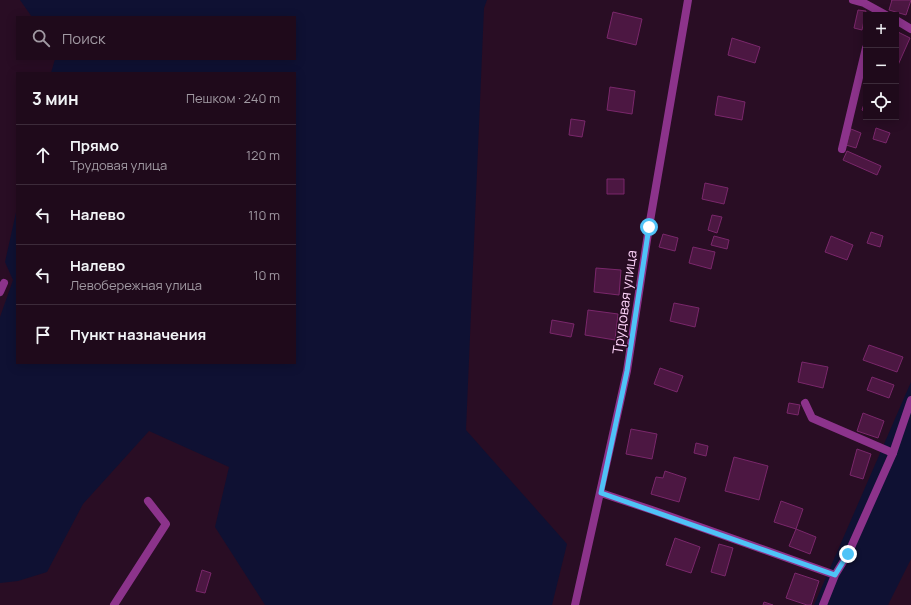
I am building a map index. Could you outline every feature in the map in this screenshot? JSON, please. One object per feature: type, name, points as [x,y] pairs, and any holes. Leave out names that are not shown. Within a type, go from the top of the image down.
[{"type":"street","name":"Трудовая улица","points":[[575,605],[627,371],[649,227],[688,0]]},
{"type":"street","points":[[853,0],[864,3],[875,12]]},
{"type":"street","points":[[899,22],[911,29]]},
{"type":"street","points":[[842,149],[863,61]]},
{"type":"street","points":[[0,292],[4,283]]},
{"type":"street","points":[[823,605],[835,575],[848,554],[893,453],[911,400]]},
{"type":"street","points":[[805,403],[812,418],[893,453]]},
{"type":"street","points":[[601,493],[835,575]]},
{"type":"street","points":[[114,605],[166,524],[148,501]]},
{"type":"shaded area","points":[[20,0],[487,0],[484,8],[466,430],[567,544],[552,605],[265,605],[215,527],[229,467],[149,431],[83,504],[47,572],[18,581],[0,583],[0,317],[13,280],[5,262],[16,212],[16,364],[296,364],[296,72],[51,72],[55,60],[296,60],[296,16],[31,16]]},
{"type":"shaded area","points":[[911,382],[911,559],[888,605],[814,605]]},
{"type":"building","points":[[892,0],[911,0],[906,15],[889,10]]},
{"type":"building","points":[[858,10],[866,11],[863,12],[862,30],[854,28]]},
{"type":"building","points":[[613,12],[642,19],[636,45],[607,38]]},
{"type":"building","points":[[899,32],[910,38],[899,63]]},
{"type":"building","points":[[732,38],[760,47],[755,63],[728,55]]},
{"type":"building","points":[[610,87],[635,91],[632,114],[607,110]]},
{"type":"building","points":[[718,96],[745,102],[742,120],[715,115]]},
{"type":"building","points":[[571,119],[585,121],[582,137],[569,135]]},
{"type":"building","points":[[876,128],[890,133],[886,143],[873,139]]},
{"type":"building","points":[[851,129],[861,133],[856,148],[846,145]]},
{"type":"building","points":[[847,151],[881,166],[877,175],[843,160]]},
{"type":"building","points":[[607,179],[624,179],[624,194],[607,194]]},
{"type":"building","points":[[705,183],[728,188],[724,204],[702,199]]},
{"type":"building","points":[[712,215],[722,217],[717,233],[708,230]]},
{"type":"building","points":[[871,232],[883,236],[880,247],[867,243]]},
{"type":"building","points":[[663,234],[678,238],[675,251],[659,247]]},
{"type":"building","points":[[714,236],[729,240],[727,249],[711,245]]},
{"type":"building","points":[[831,236],[853,245],[847,260],[825,252]]},
{"type":"building","points":[[693,247],[715,252],[711,269],[689,263]]},
{"type":"building","points":[[596,268],[621,270],[619,295],[594,292]]},
{"type":"building","points":[[674,303],[699,308],[695,327],[670,321]]},
{"type":"building","points":[[588,310],[618,314],[615,340],[585,335]]},
{"type":"building","points":[[552,320],[574,324],[571,337],[550,333]]},
{"type":"building","points":[[869,345],[903,357],[897,372],[863,360]]},
{"type":"building","points":[[802,362],[828,367],[823,388],[798,382]]},
{"type":"building","points":[[660,368],[683,376],[677,392],[654,384]]},
{"type":"building","points":[[872,377],[894,385],[889,398],[867,390]]},
{"type":"building","points":[[789,403],[800,405],[798,415],[787,413]]},
{"type":"building","points":[[863,413],[884,421],[878,438],[857,431]]},
{"type":"building","points":[[631,429],[657,434],[652,459],[626,454]]},
{"type":"building","points":[[696,443],[708,446],[706,456],[694,453]]},
{"type":"building","points":[[857,449],[871,454],[863,479],[850,475]]},
{"type":"building","points":[[734,457],[768,466],[759,500],[725,491]]},
{"type":"building","points":[[665,471],[686,478],[679,502],[651,494],[656,477],[663,478]]},
{"type":"building","points":[[781,501],[803,509],[796,529],[774,522]]},
{"type":"building","points":[[796,529],[816,537],[810,554],[789,546]]},
{"type":"building","points":[[675,538],[700,547],[691,573],[666,565]]},
{"type":"building","points":[[719,544],[733,548],[725,576],[711,572]]},
{"type":"building","points":[[202,570],[211,573],[205,593],[196,591]]},
{"type":"building","points":[[795,573],[819,581],[811,605],[786,598]]},
{"type":"building","points":[[764,602],[773,605],[763,605]]},
{"type":"route","points":[[649,227],[627,371],[601,493],[835,575],[848,554]]}]
